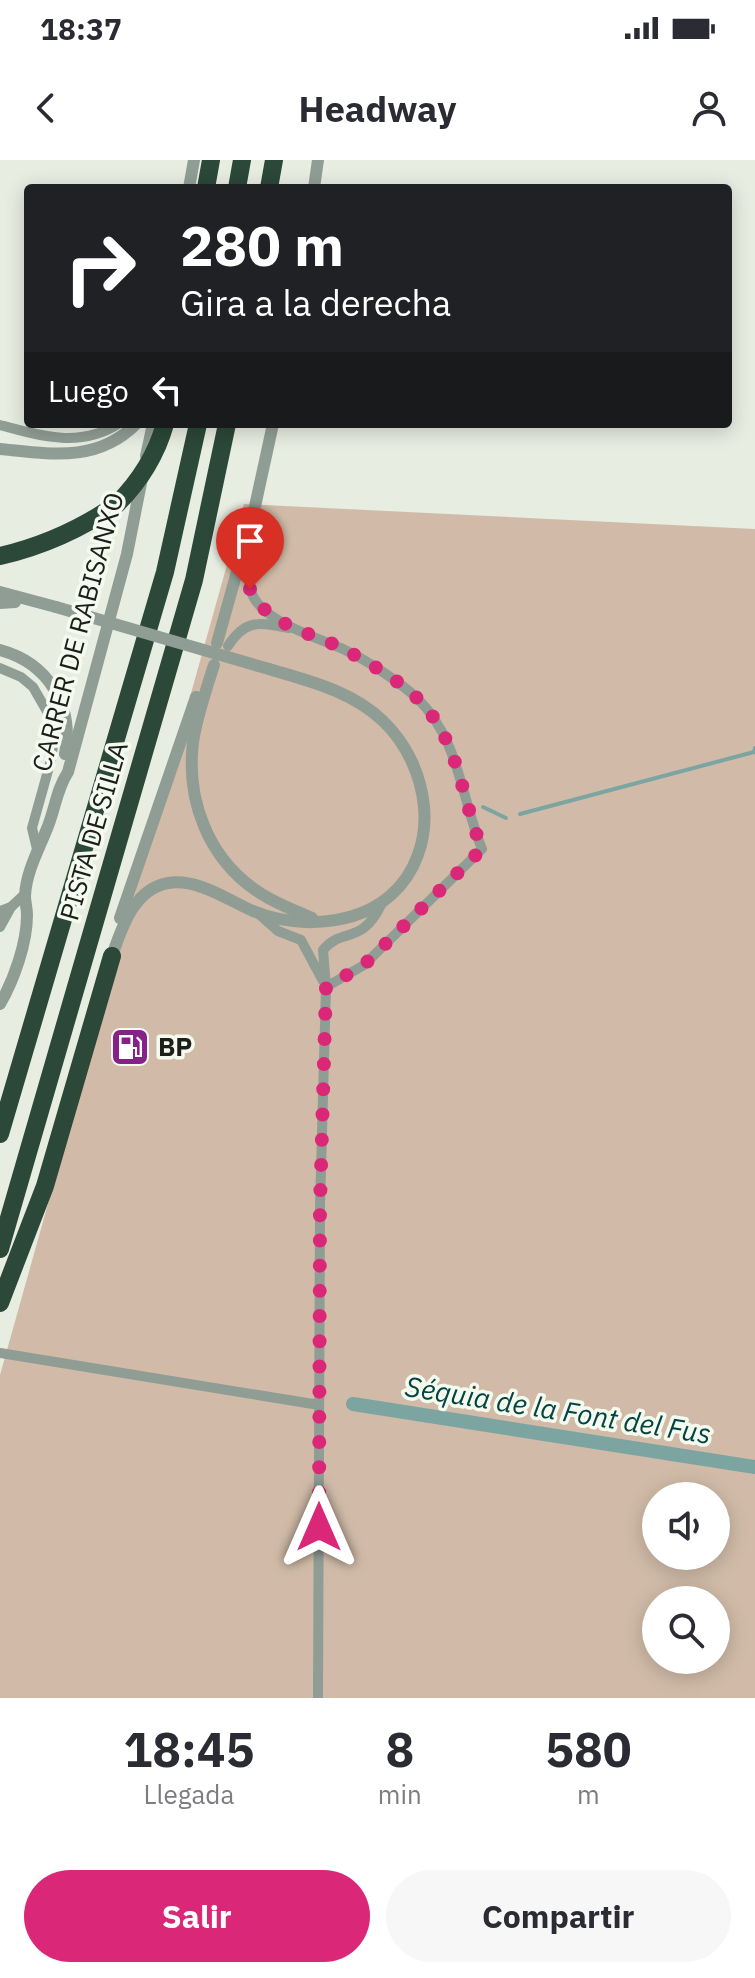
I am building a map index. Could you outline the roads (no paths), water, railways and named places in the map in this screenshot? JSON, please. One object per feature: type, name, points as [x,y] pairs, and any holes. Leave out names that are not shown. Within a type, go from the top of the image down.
[{"type":"highway","points":[[207,184],[211,160]]},
{"type":"highway","points":[[238,184],[242,160]]},
{"type":"highway","points":[[270,184],[274,160]]},
{"type":"highway","points":[[0,556],[56,538],[87,524],[117,504],[136,485],[159,447],[164,428]]},
{"type":"highway","name":"PISTA DE SILLA","points":[[0,1134],[165,572],[197,428]]},
{"type":"highway","name":"PISTA DE SILLA","points":[[0,1249],[194,580],[226,428]]},
{"type":"highway","points":[[0,1303],[45,1186],[112,956]]},
{"type":"street","points":[[190,184],[194,160]]},
{"type":"street","points":[[315,184],[318,160]]},
{"type":"street","points":[[0,425],[58,439],[84,437],[108,428]]},
{"type":"street","points":[[0,449],[56,455],[81,453],[110,444],[131,428]]},
{"type":"street","name":"CARRER DE RABISANXO","points":[[0,1004],[9,989],[21,946],[27,917],[25,894],[37,849],[47,830],[60,783],[68,772],[127,554],[152,428]]},
{"type":"street","points":[[223,644],[272,428]]},
{"type":"street","points":[[254,511],[256,544],[249,571],[250,589],[256,603],[299,630],[350,652],[416,698],[439,725],[456,760],[482,849],[364,965],[326,987]]},
{"type":"street","points":[[0,592],[316,683],[366,707],[385,722],[411,758],[424,801],[424,833],[419,854],[409,873],[398,889],[382,903],[358,915],[337,920],[274,918],[199,886],[182,882],[159,886],[144,895],[132,909],[112,956]]},
{"type":"street","points":[[0,602],[56,607]]},
{"type":"street","points":[[223,644],[238,631],[260,623],[299,630]]},
{"type":"street","points":[[0,650],[38,668],[63,702],[68,738],[60,783]]},
{"type":"street","points":[[112,956],[116,928],[214,665],[196,728],[191,767],[195,800],[202,822],[213,845],[243,881],[273,900],[319,921]]},
{"type":"street","name":"CARRER DE RABISANXO","points":[[2,668],[33,687],[52,720],[54,738],[51,760],[32,828],[37,849]]},
{"type":"street","points":[[0,927],[6,909],[25,894]]},
{"type":"street","points":[[318,1698],[326,987],[323,950],[330,942],[365,929],[374,920],[382,903]]},
{"type":"street","points":[[257,913],[278,931],[301,940],[326,987]]},
{"type":"street","points":[[0,1353],[319,1405]]},
{"type":"waterway","points":[[520,814],[754,752],[755,748]]},
{"type":"waterway","points":[[483,807],[506,818]]},
{"type":"waterway","name":"Séquia de la Font del Fus","points":[[353,1404],[755,1467]]},
{"type":"place","name":"BP","points":[[130,1047]]}]
